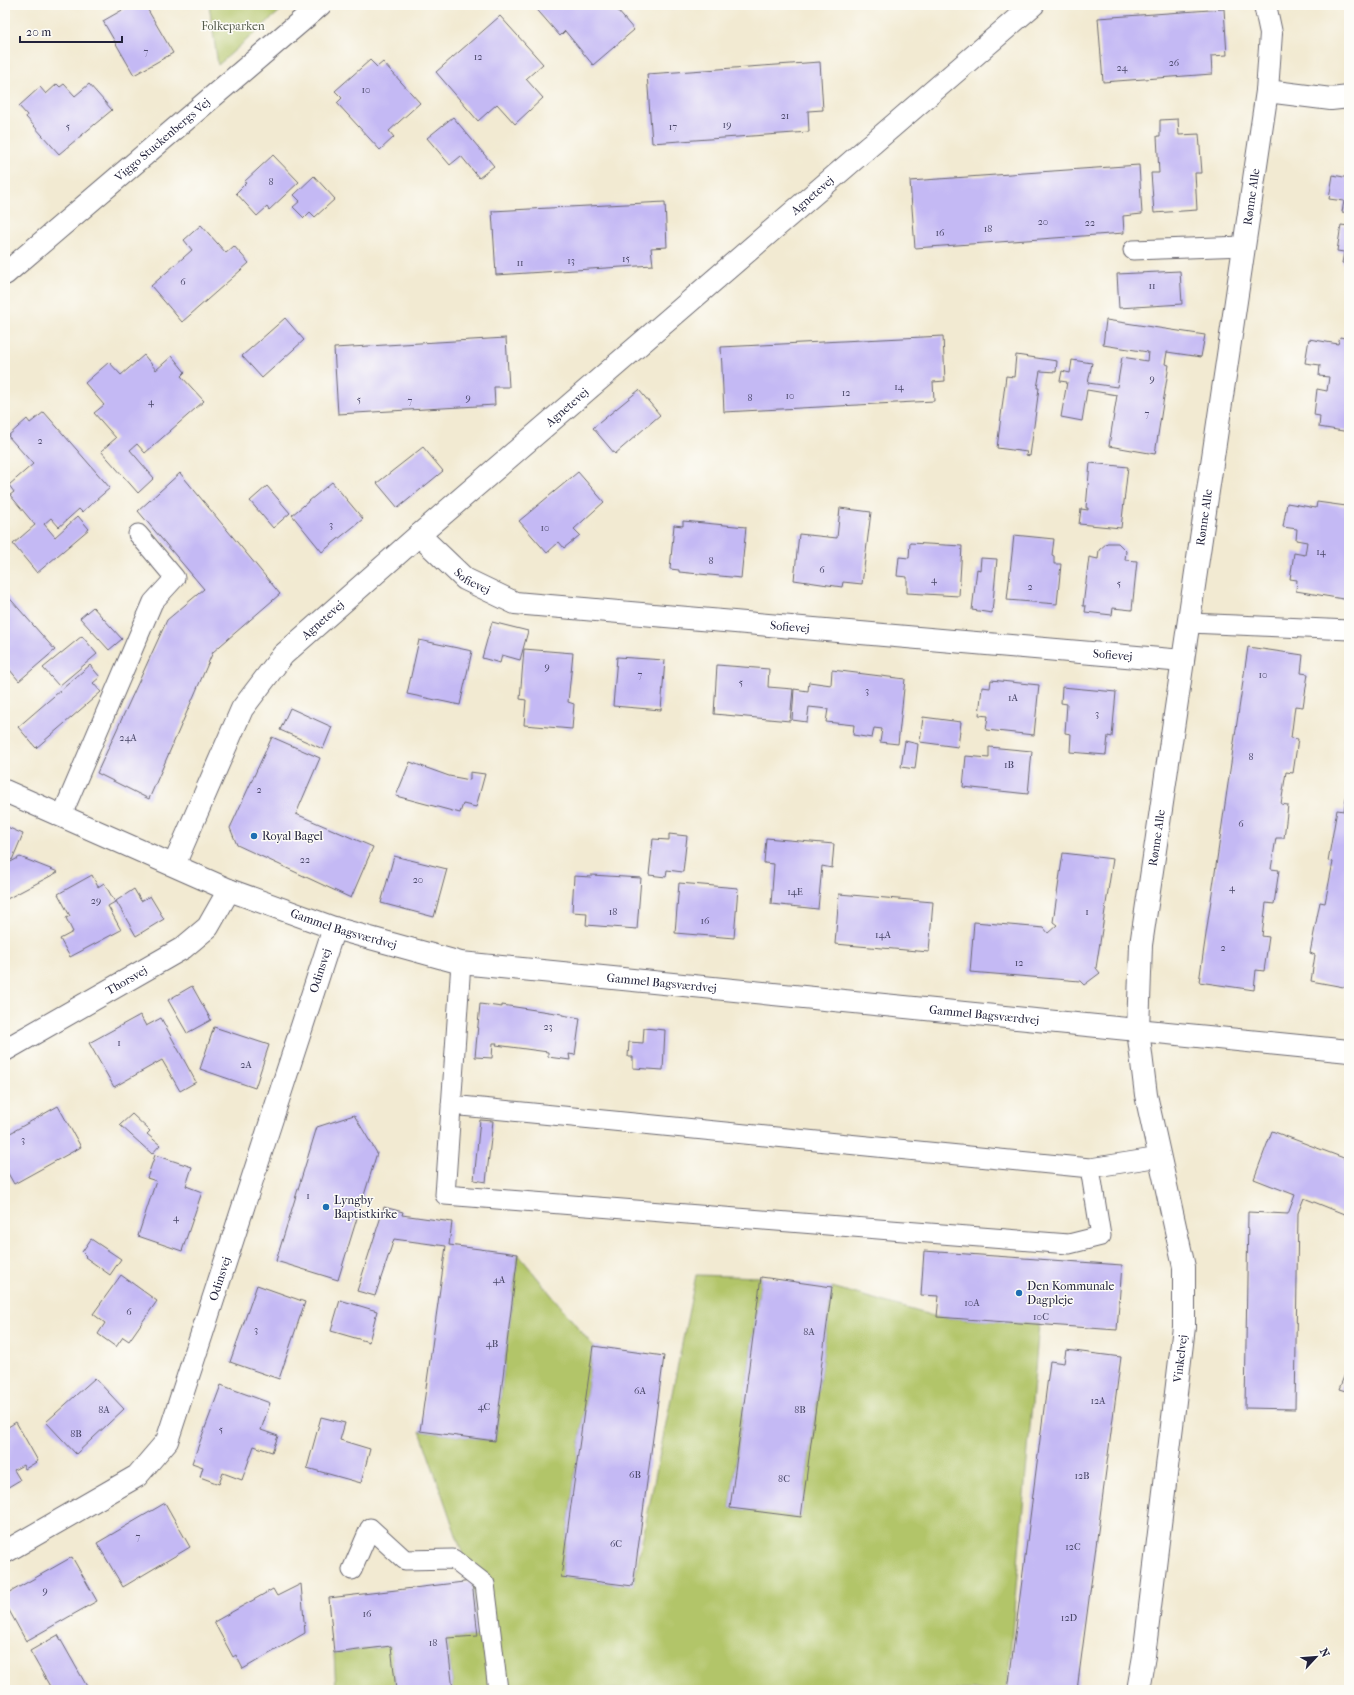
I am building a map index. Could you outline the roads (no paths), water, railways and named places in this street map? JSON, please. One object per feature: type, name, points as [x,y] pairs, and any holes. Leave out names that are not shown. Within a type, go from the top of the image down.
[{"type":"street","name":"Viggo Stuckenbergs Vej","points":[[5,274],[320,5]]},
{"type":"street","name":"Agnetevej","points":[[174,865],[242,709],[283,655],[419,535],[1032,5]]},
{"type":"street","name":"Rønne Alle","points":[[1138,1030],[1141,945],[1267,91],[1271,33],[1265,5]]},
{"type":"street","points":[[1267,91],[1331,99],[1349,97]]},
{"type":"street","name":"Sofievej","points":[[419,535],[465,579],[515,603],[1183,661]]},
{"type":"street","name":"Gammel Bagsværdvej","points":[[5,791],[229,890],[334,928],[460,963],[1349,1051]]},
{"type":"street","name":"Thorsvej","points":[[5,1050],[183,948],[208,927],[229,890]]},
{"type":"street","name":"Odinsvej","points":[[5,1552],[137,1476],[167,1441],[334,928]]},
{"type":"street","name":"Vinkelvej","points":[[1138,1030],[1146,1095],[1184,1267],[1184,1327],[1146,1640],[1138,1690]]},
{"type":"lane","points":[[1133,250],[1244,246]]},
{"type":"lane","points":[[62,816],[153,602],[175,578],[138,534]]},
{"type":"lane","points":[[1188,623],[1349,630]]},
{"type":"lane","points":[[460,963],[445,1195],[1068,1244],[1101,1236],[1090,1168]]},
{"type":"lane","points":[[451,1105],[1090,1168],[1160,1157]]},
{"type":"lane","points":[[352,1570],[370,1528],[405,1560],[453,1559],[485,1584],[498,1690]]},
{"type":"place","name":"Royal Bagel","points":[[254,836]]},
{"type":"place","name":"Lyngby Baptistkirke","points":[[326,1207]]},
{"type":"place","name":"Den Kommunale Dagpleje","points":[[1019,1293]]},
{"type":"park label","name":"Folkeparken","points":[[233,26]]}]
